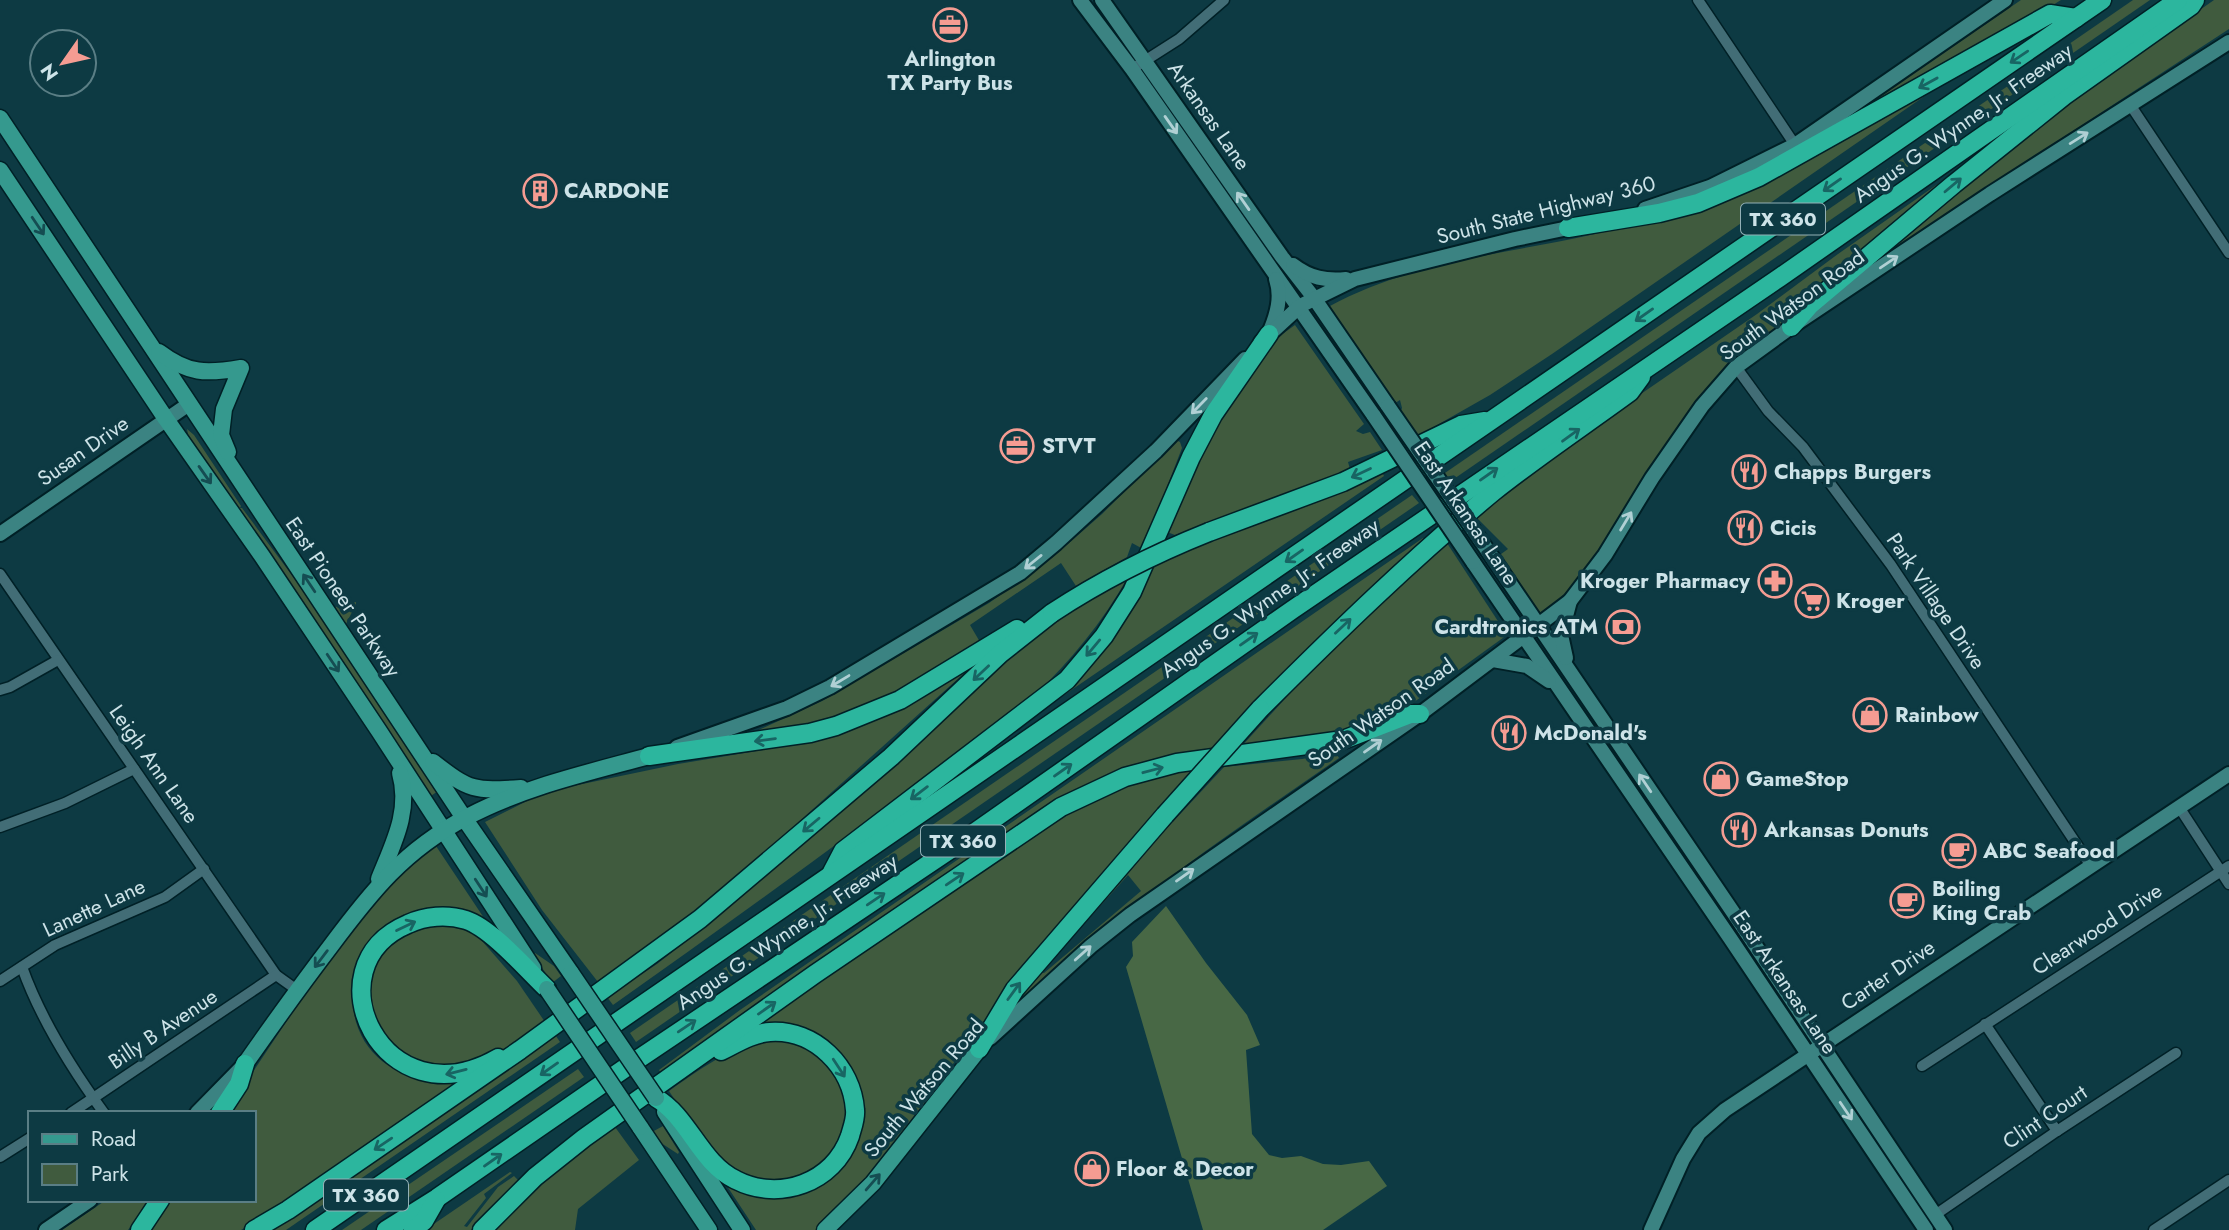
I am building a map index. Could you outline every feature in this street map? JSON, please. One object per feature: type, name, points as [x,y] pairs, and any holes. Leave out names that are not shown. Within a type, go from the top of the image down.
[{"type":"highway","name":"Angus G. Wynne, Jr. Freeway","points":[[315,1230],[2102,0]]},
{"type":"highway","name":"Angus G. Wynne, Jr. Freeway","points":[[386,1230],[951,849],[1292,610],[1880,208],[2178,0]]},
{"type":"highway","points":[[1791,327],[1810,305],[1993,152],[2064,96],[2192,6],[2195,0]]},
{"type":"highway","points":[[1568,228],[1659,213],[1698,203],[1759,177],[2050,14],[2076,18]]},
{"type":"highway","points":[[830,875],[843,851],[1067,680],[1104,636],[1132,593],[1191,457],[1213,415],[1269,334]]},
{"type":"highway","points":[[979,1049],[1015,989],[1260,709],[1337,631],[1433,543],[1496,490],[1630,392],[1650,364]]},
{"type":"highway","points":[[254,1230],[288,1210],[520,1051],[699,919],[891,757],[1000,654],[1052,613],[1115,574],[1163,551],[1343,482],[1461,425],[1492,420]]},
{"type":"highway","points":[[649,756],[810,733],[836,726],[900,699],[1022,625],[1052,613]]},
{"type":"highway","points":[[482,1230],[552,1163],[691,1061],[1033,826],[1078,799],[1125,777],[1177,763],[1343,740],[1410,713],[1420,714]]},
{"type":"highway","points":[[520,1051],[508,1052],[492,1061],[443,1075],[420,1071],[400,1063],[382,1048],[369,1029],[363,1008],[362,989],[363,974],[368,961],[393,932],[414,921],[437,917],[466,920],[485,930],[547,989]]},
{"type":"highway","points":[[656,1098],[670,1106],[720,1170],[754,1187],[768,1190],[799,1186],[826,1171],[846,1147],[856,1112],[849,1084],[838,1064],[812,1041],[789,1034],[756,1034],[707,1057],[691,1061]]},
{"type":"highway","points":[[221,1111],[239,1084],[245,1064]]},
{"type":"highway","points":[[413,1230],[424,1221],[437,1198]]},
{"type":"highway","points":[[140,1230],[159,1202]]},
{"type":"main road","name":"East Arkansas Lane","points":[[1080,0],[1138,65],[1265,260],[1300,306],[1926,1230]]},
{"type":"main road","name":"Arkansas Lane","points":[[1102,0],[1138,65],[1282,257]]},
{"type":"main road","name":"South State Highway 360","points":[[1300,306],[1355,279],[1515,239],[1623,216],[1710,187],[1795,145],[2006,0]]},
{"type":"main road","name":"South Watson Road","points":[[827,1229],[873,1183],[979,1049],[1091,946],[1130,915],[1420,714],[1570,601],[1605,555],[1652,478],[1702,406],[1736,367],[1990,194],[2229,42]]},
{"type":"main road","name":"East Pioneer Parkway","points":[[0,118],[464,818],[656,1098],[742,1230]]},
{"type":"main road","points":[[0,170],[166,419],[262,556],[709,1230]]},
{"type":"main road","name":"East Arkansas Lane","points":[[1282,257],[1314,298],[1488,551],[1945,1230]]},
{"type":"main road","points":[[1282,257],[1318,278],[1330,281],[1355,279]]},
{"type":"main road","points":[[1265,260],[1279,291],[1278,309],[1269,334]]},
{"type":"main road","points":[[199,1111],[245,1064],[377,885],[415,850],[464,818],[538,786],[649,756],[795,704],[830,687],[1020,573],[1156,451],[1269,334],[1300,306]]},
{"type":"main road","points":[[150,346],[192,371],[216,372],[241,368],[224,409],[221,435],[242,483]]},
{"type":"main road","name":"Susan Drive","points":[[0,534],[189,404]]},
{"type":"main road","points":[[1570,601],[1560,635],[1572,676]]},
{"type":"main road","points":[[1493,660],[1534,669],[1563,694]]},
{"type":"main road","points":[[422,754],[457,782],[470,787],[482,790],[538,786]]},
{"type":"main road","points":[[377,885],[404,810],[405,794],[397,761]]},
{"type":"main road","name":"Carter Drive","points":[[1651,1230],[1683,1159],[1699,1133],[1725,1110],[2229,774]]},
{"type":"main road","points":[[46,1230],[87,1202]]},
{"type":"street","points":[[1138,65],[1179,39],[1224,0]]},
{"type":"street","points":[[1698,0],[1795,145]]},
{"type":"street","points":[[2131,106],[2229,253]]},
{"type":"street","name":"Park Village Drive","points":[[1736,367],[1768,411],[1803,447],[1897,574],[2091,866]]},
{"type":"street","name":"Leigh Ann Lane","points":[[0,573],[276,975]]},
{"type":"street","points":[[0,690],[58,660]]},
{"type":"street","points":[[0,827],[65,803],[134,769]]},
{"type":"street","points":[[2179,807],[2225,869],[2229,884]]},
{"type":"street","name":"Lanette Lane","points":[[0,981],[55,945],[165,897],[204,869]]},
{"type":"street","name":"Clearwood Drive","points":[[1922,1066],[2225,869]]},
{"type":"street","points":[[22,967],[51,1029],[103,1111]]},
{"type":"street","points":[[276,975],[297,990]]},
{"type":"street","name":"Billy B Avenue","points":[[74,1111],[276,975]]},
{"type":"street","points":[[1985,1024],[2057,1131]]},
{"type":"street","name":"Clint Court","points":[[1936,1215],[2176,1053]]},
{"type":"street","points":[[0,1157],[28,1139]]},
{"type":"street","points":[[2154,1230],[2229,1180]]},
{"type":"green space","points":[[2021,0],[2061,0],[1838,125]]},
{"type":"green space","points":[[2133,0],[2150,0],[1448,483],[1442,475]]},
{"type":"green space","points":[[2214,0],[2229,0],[2229,29],[1963,203],[1844,285],[1953,191],[2082,93]]},
{"type":"green space","points":[[1926,88],[1929,93],[1552,354],[1490,395],[1416,437],[1400,413],[1400,400],[1392,405],[1329,311],[1330,306],[1368,288],[1408,274],[1448,263],[1613,230],[1664,215]]},
{"type":"green space","points":[[1942,181],[1948,183],[1722,375],[1599,554],[1570,589],[1539,617],[1497,557],[1508,549],[1475,516],[1561,449],[1757,314]]},
{"type":"green space","points":[[1295,325],[1364,424],[1356,431],[1363,434],[1370,432],[1382,450],[1348,462],[1350,469],[1175,535],[1167,532],[1202,442],[1270,343]]},
{"type":"green space","points":[[187,429],[194,435],[240,508],[317,609],[438,791],[428,798],[189,439]]},
{"type":"green space","points":[[1176,440],[1182,448],[1143,549],[1132,543],[1127,557],[1076,586],[1061,563],[970,625],[980,642],[878,701],[822,722],[752,733],[822,701],[989,603],[1053,557],[1102,514]]},
{"type":"green space","points":[[1381,470],[1384,476],[1048,706],[1062,692],[1152,564]]},
{"type":"green space","points":[[1412,495],[1419,503],[636,1042],[630,1033]]},
{"type":"green space","points":[[1423,538],[1426,542],[1212,754],[1100,782],[662,1075],[659,1070],[740,1010]]},
{"type":"green space","points":[[1445,540],[1507,635],[1392,718],[1363,729],[1240,748],[1314,667]]},
{"type":"green space","points":[[1128,577],[1085,640],[1034,696],[825,853],[613,1005],[607,997],[657,964],[719,915],[1019,646],[1081,602]]},
{"type":"green space","points":[[356,604],[346,624],[335,607]]},
{"type":"green space","points":[[970,668],[724,889],[598,982],[542,910],[485,822],[533,798],[568,787],[678,764],[792,745],[845,731],[895,710]]},
{"type":"green space","points":[[1336,753],[1339,758],[1207,850],[1123,913],[1042,982],[1003,1020],[1058,945],[1224,767]],"holes":[[[1128,875],[1141,891],[1044,973],[1041,972]]]},
{"type":"green space","points":[[1200,767],[1004,994],[877,1168],[816,1230],[756,1230],[727,1186],[729,1184],[778,1197],[854,1140],[841,1061],[761,1030],[757,1024],[1073,809],[1138,781]]},
{"type":"green space","points":[[436,846],[490,927],[427,912],[358,968],[354,1008],[362,1036],[380,1059],[405,1074],[449,1080],[454,1089],[276,1210],[241,1230],[148,1230],[164,1202],[256,1202],[256,1111],[226,1111],[344,939],[387,886],[425,852]]},
{"type":"green space","points":[[1166,906],[1247,1015],[1260,1045],[1246,1050],[1252,1134],[1269,1155],[1282,1158],[1301,1156],[1323,1164],[1341,1165],[1369,1161],[1387,1186],[1323,1230],[1203,1230],[1126,967],[1133,956],[1132,942]]},
{"type":"green space","points":[[442,922],[476,934],[517,981],[545,1022],[484,1059],[429,1070],[382,1044],[365,991],[377,957],[404,931]]},
{"type":"green space","points":[[533,954],[554,966],[561,976],[552,983]]},
{"type":"green space","points":[[554,1033],[560,1042],[286,1230],[267,1230]]},
{"type":"green space","points":[[779,1039],[802,1043],[829,1063],[846,1097],[848,1116],[835,1154],[811,1176],[758,1185],[725,1167],[669,1091],[734,1050]]},
{"type":"green space","points":[[578,1069],[584,1077],[361,1230],[342,1230]]},
{"type":"green space","points":[[663,1126],[678,1154],[658,1141],[652,1132]]},
{"type":"green space","points":[[615,1127],[639,1160],[578,1209],[575,1230],[495,1230],[545,1180]]},
{"type":"green space","points":[[512,1173],[484,1194],[486,1198],[464,1226],[467,1227],[498,1187],[514,1176],[519,1181],[471,1230],[425,1230]]},
{"type":"green space","points":[[103,1202],[149,1202],[128,1230],[62,1230]]},
{"type":"place","name":"Arlington TX Party Bus","points":[[950,25]]},
{"type":"place","name":"CARDONE","points":[[540,191]]},
{"type":"place","name":"STVT","points":[[1017,446]]},
{"type":"place","name":"Chapps Burgers","points":[[1749,472]]},
{"type":"place","name":"Cicis","points":[[1745,528]]},
{"type":"place","name":"Kroger Pharmacy","points":[[1775,581]]},
{"type":"place","name":"Kroger","points":[[1812,601]]},
{"type":"place","name":"Cardtronics ATM","points":[[1623,627]]},
{"type":"place","name":"Rainbow","points":[[1870,715]]},
{"type":"place","name":"McDonald's","points":[[1509,733]]},
{"type":"place","name":"GameStop","points":[[1721,779]]},
{"type":"place","name":"Arkansas Donuts","points":[[1739,830]]},
{"type":"place","name":"ABC Seafood","points":[[1959,851]]},
{"type":"place","name":"Boiling King Crab","points":[[1907,901]]},
{"type":"place","name":"Floor & Decor","points":[[1092,1169]]}]
